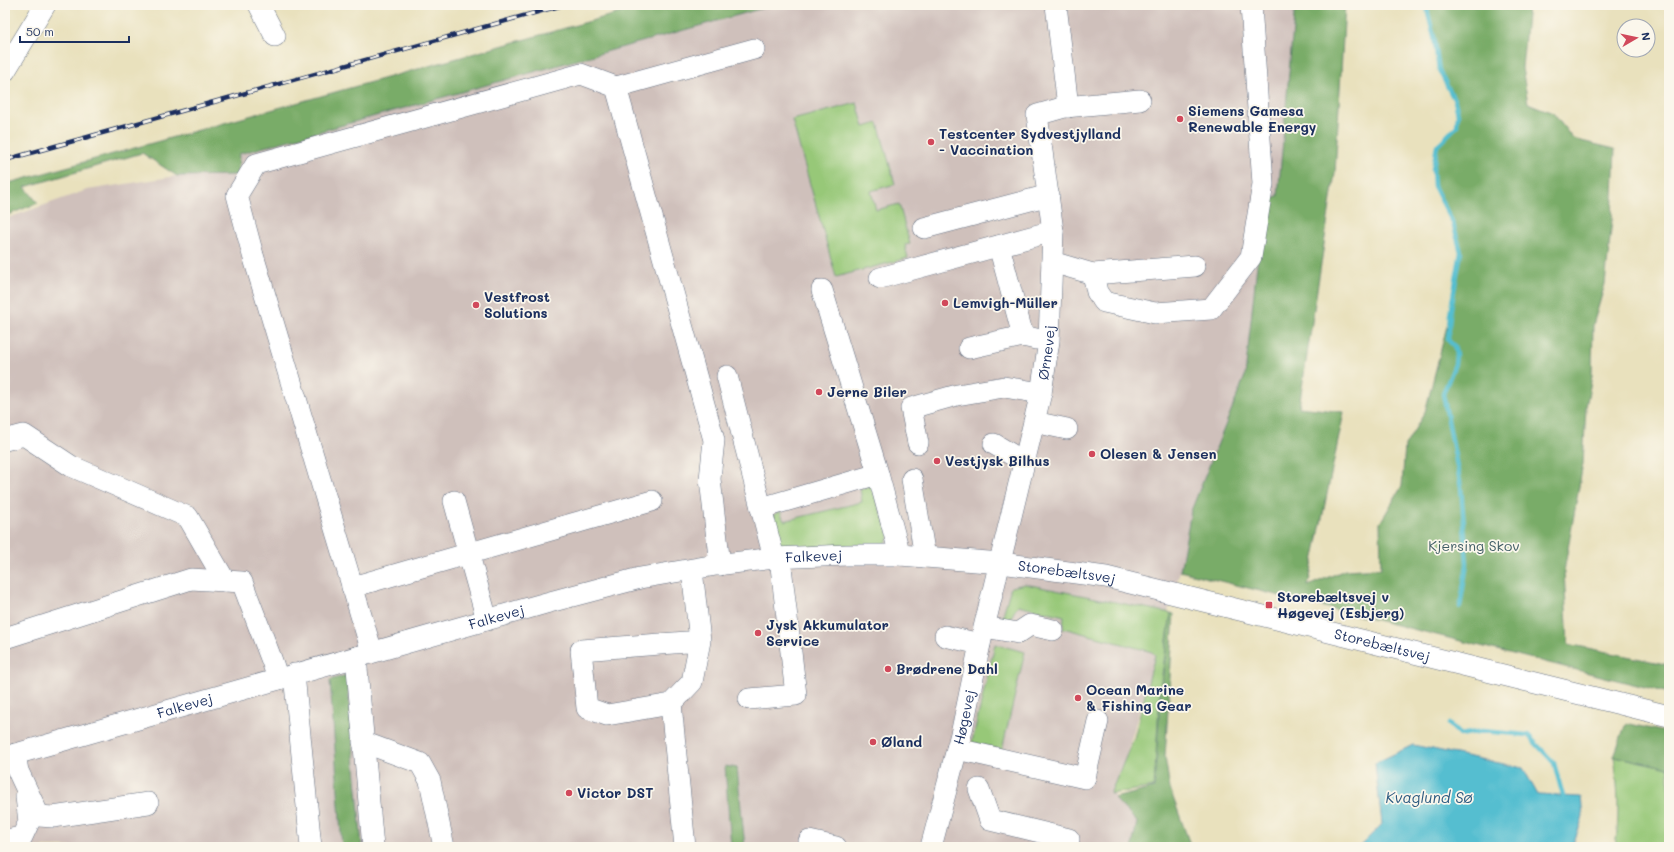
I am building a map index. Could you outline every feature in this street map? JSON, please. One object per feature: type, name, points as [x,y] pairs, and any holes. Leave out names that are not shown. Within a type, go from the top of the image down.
[{"type":"street","points":[[5,71],[45,5]]},
{"type":"street","points":[[259,5],[275,36]]},
{"type":"street","points":[[1056,5],[1068,107],[1140,100]]},
{"type":"street","points":[[1093,274],[1097,292],[1104,302],[1155,313],[1211,309],[1251,257],[1263,184],[1251,5]]},
{"type":"street","points":[[373,847],[363,742],[364,654],[352,587],[252,255],[237,195],[256,164],[581,74],[616,87],[754,49]]},
{"type":"street","points":[[616,87],[714,440],[710,479],[720,565]]},
{"type":"street","name":"Ørnevej","points":[[1001,563],[1041,393],[1049,341],[1053,231],[1037,115],[1068,107]]},
{"type":"street","points":[[924,228],[1049,195]]},
{"type":"street","points":[[880,278],[1053,231]]},
{"type":"street","points":[[999,246],[1023,336]]},
{"type":"street","points":[[1052,262],[1093,274],[1195,266]]},
{"type":"street","points":[[822,290],[878,474],[900,555]]},
{"type":"street","points":[[969,348],[1023,336],[1049,341]]},
{"type":"street","points":[[727,376],[760,508],[777,558],[796,695],[749,699]]},
{"type":"street","points":[[918,443],[911,408],[957,395],[1004,387],[1041,393]]},
{"type":"street","points":[[1034,422],[1067,429]]},
{"type":"street","points":[[5,440],[24,435],[71,466],[188,517],[225,581]]},
{"type":"street","points":[[994,444],[1014,456],[1026,459]]},
{"type":"street","points":[[760,508],[878,474]]},
{"type":"street","points":[[912,479],[926,557]]},
{"type":"street","points":[[454,501],[487,620]]},
{"type":"street","points":[[352,587],[652,501]]},
{"type":"street","name":"Falkevej","points":[[10,755],[364,654],[640,578],[720,565],[777,558],[847,555],[900,555],[1001,563]]},
{"type":"street","name":"Høgevej","points":[[932,847],[957,749],[982,636],[1001,563]]},
{"type":"street","name":"Storebæltsvej","points":[[1001,563],[1106,577],[1669,716]]},
{"type":"street","points":[[692,570],[700,641],[692,682],[671,704],[607,715],[587,708],[581,650],[700,641]]},
{"type":"street","points":[[5,638],[191,579],[242,582],[272,662],[286,677],[311,847]]},
{"type":"street","points":[[945,636],[982,636],[1018,633],[1030,626],[1053,630]]},
{"type":"street","points":[[671,704],[685,847]]},
{"type":"street","points":[[957,749],[1085,778],[1098,721]]},
{"type":"street","points":[[363,742],[420,763],[430,781],[444,847]]},
{"type":"street","points":[[10,755],[39,816],[53,817],[148,803]]},
{"type":"street","points":[[5,840],[22,837],[29,822],[25,786]]},
{"type":"street","points":[[979,789],[990,820],[1069,839],[1068,847]]},
{"type":"street","points":[[809,841],[836,847]]},
{"type":"shaded area","points":[[774,5],[1295,5],[1278,196],[1264,200],[1245,376],[1180,571],[1114,798],[1137,822],[1132,847],[5,847],[5,219],[87,190],[177,176],[238,175],[239,154]]},
{"type":"green space","points":[[648,5],[774,5],[239,154],[238,175],[177,176],[142,153],[25,187],[38,203],[5,216],[5,184]]},
{"type":"green space","name":"Kjersing Skov","points":[[1295,5],[1345,5],[1335,173],[1299,407],[1344,412],[1308,586],[1345,570],[1381,568],[1380,523],[1402,486],[1405,446],[1425,412],[1450,314],[1461,252],[1453,223],[1434,186],[1433,169],[1437,146],[1457,127],[1458,114],[1455,101],[1439,70],[1434,37],[1425,6],[1528,5],[1522,68],[1528,103],[1553,113],[1573,139],[1615,149],[1612,220],[1605,284],[1593,325],[1592,376],[1586,407],[1583,464],[1564,571],[1568,644],[1665,664],[1669,693],[1180,571],[1191,511],[1245,376],[1264,200],[1278,196]]},
{"type":"green space","points":[[857,103],[864,127],[878,123],[895,184],[871,191],[876,210],[899,204],[910,244],[905,245],[908,258],[836,277],[792,120]]},
{"type":"green space","points":[[871,485],[890,536],[885,544],[781,547],[770,517],[780,511],[784,521],[862,502],[860,489]]},
{"type":"green space","points":[[1025,584],[1171,613],[1160,688],[1154,787],[1110,794],[1134,738],[1155,655],[1152,652],[1063,628],[1064,616],[1018,605],[1006,626],[1000,625],[1011,587]]},
{"type":"green space","points":[[1171,613],[1174,614],[1165,757],[1170,789],[1191,847],[1132,847],[1137,822],[1114,798],[1154,788],[1161,688]]},
{"type":"green space","points":[[995,644],[1025,652],[1002,750],[972,742]]},
{"type":"green space","points":[[347,675],[362,847],[342,847],[330,680]]},
{"type":"green space","points":[[1626,723],[1669,733],[1669,768],[1614,756]]},
{"type":"green space","points":[[1614,756],[1669,768],[1669,847],[1615,847],[1618,824],[1618,802]]},
{"type":"green space","points":[[725,766],[737,768],[745,847],[731,847]]},
{"type":"water","name":"Kvaglund Sø","points":[[1413,745],[1523,768],[1538,795],[1581,797],[1583,817],[1572,847],[1359,847],[1382,824],[1375,763]]},
{"type":"waterway","points":[[1426,5],[1434,37],[1439,70],[1455,101],[1458,114],[1457,126],[1437,146],[1433,169],[1434,186],[1453,223],[1461,252],[1450,314],[1448,340],[1454,346],[1456,354],[1455,364],[1443,394],[1461,487],[1467,564],[1460,607]]},
{"type":"waterway","points":[[1449,724],[1460,735],[1482,731],[1528,735],[1554,763],[1563,801]]},
{"type":"railway","points":[[5,160],[563,5]]},
{"type":"place","name":"Siemens Gamesa Renewable Energy","points":[[1180,119]]},
{"type":"place","name":"Testcenter Sydvestjylland - Vaccination","points":[[931,142]]},
{"type":"place","name":"Lemvigh-Müller","points":[[945,303]]},
{"type":"place","name":"Vestfrost Solutions","points":[[476,305]]},
{"type":"place","name":"Jerne Biler","points":[[819,392]]},
{"type":"place","name":"Olesen & Jensen","points":[[1092,454]]},
{"type":"place","name":"Vestjysk Bilhus","points":[[937,461]]},
{"type":"place","name":"Storebæltsvej v Høgevej (Esbjerg)","points":[[1269,605]]},
{"type":"place","name":"Jysk Akkumulator Service","points":[[758,633]]},
{"type":"place","name":"Brødrene Dahl","points":[[888,669]]},
{"type":"place","name":"Ocean Marine & Fishing Gear","points":[[1078,698]]},
{"type":"place","name":"Øland","points":[[873,742]]},
{"type":"place","name":"Victor DST","points":[[569,793]]}]
